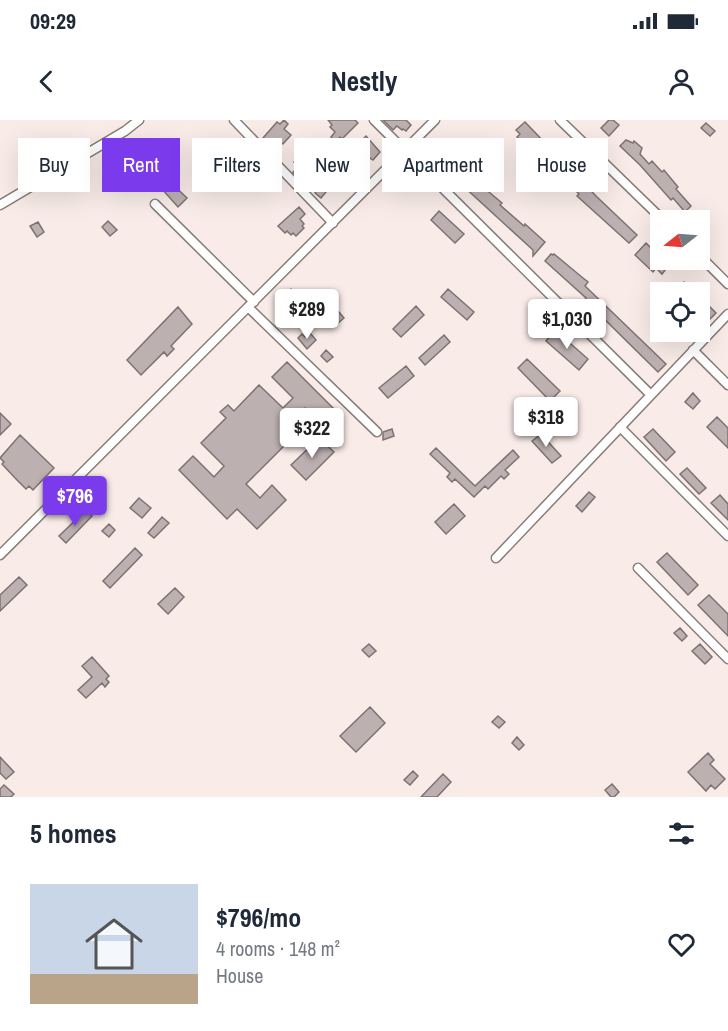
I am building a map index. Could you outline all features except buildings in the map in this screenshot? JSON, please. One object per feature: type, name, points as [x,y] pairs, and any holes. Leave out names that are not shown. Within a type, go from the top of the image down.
[{"type":"street","points":[[0,205],[125,131],[139,120]]},
{"type":"street","points":[[234,120],[333,223]]},
{"type":"street","points":[[374,120],[392,138]]},
{"type":"street","points":[[418,138],[435,120]]},
{"type":"street","points":[[560,120],[653,210]]},
{"type":"street","points":[[0,555],[382,174]]},
{"type":"street","points":[[446,192],[651,395]]},
{"type":"street","points":[[154,204],[377,432]]},
{"type":"street","points":[[710,266],[728,284]]},
{"type":"street","points":[[496,558],[728,314]]},
{"type":"street","points":[[693,350],[728,385]]},
{"type":"street","points":[[620,428],[728,536]]},
{"type":"street","points":[[638,568],[728,658]]}]
